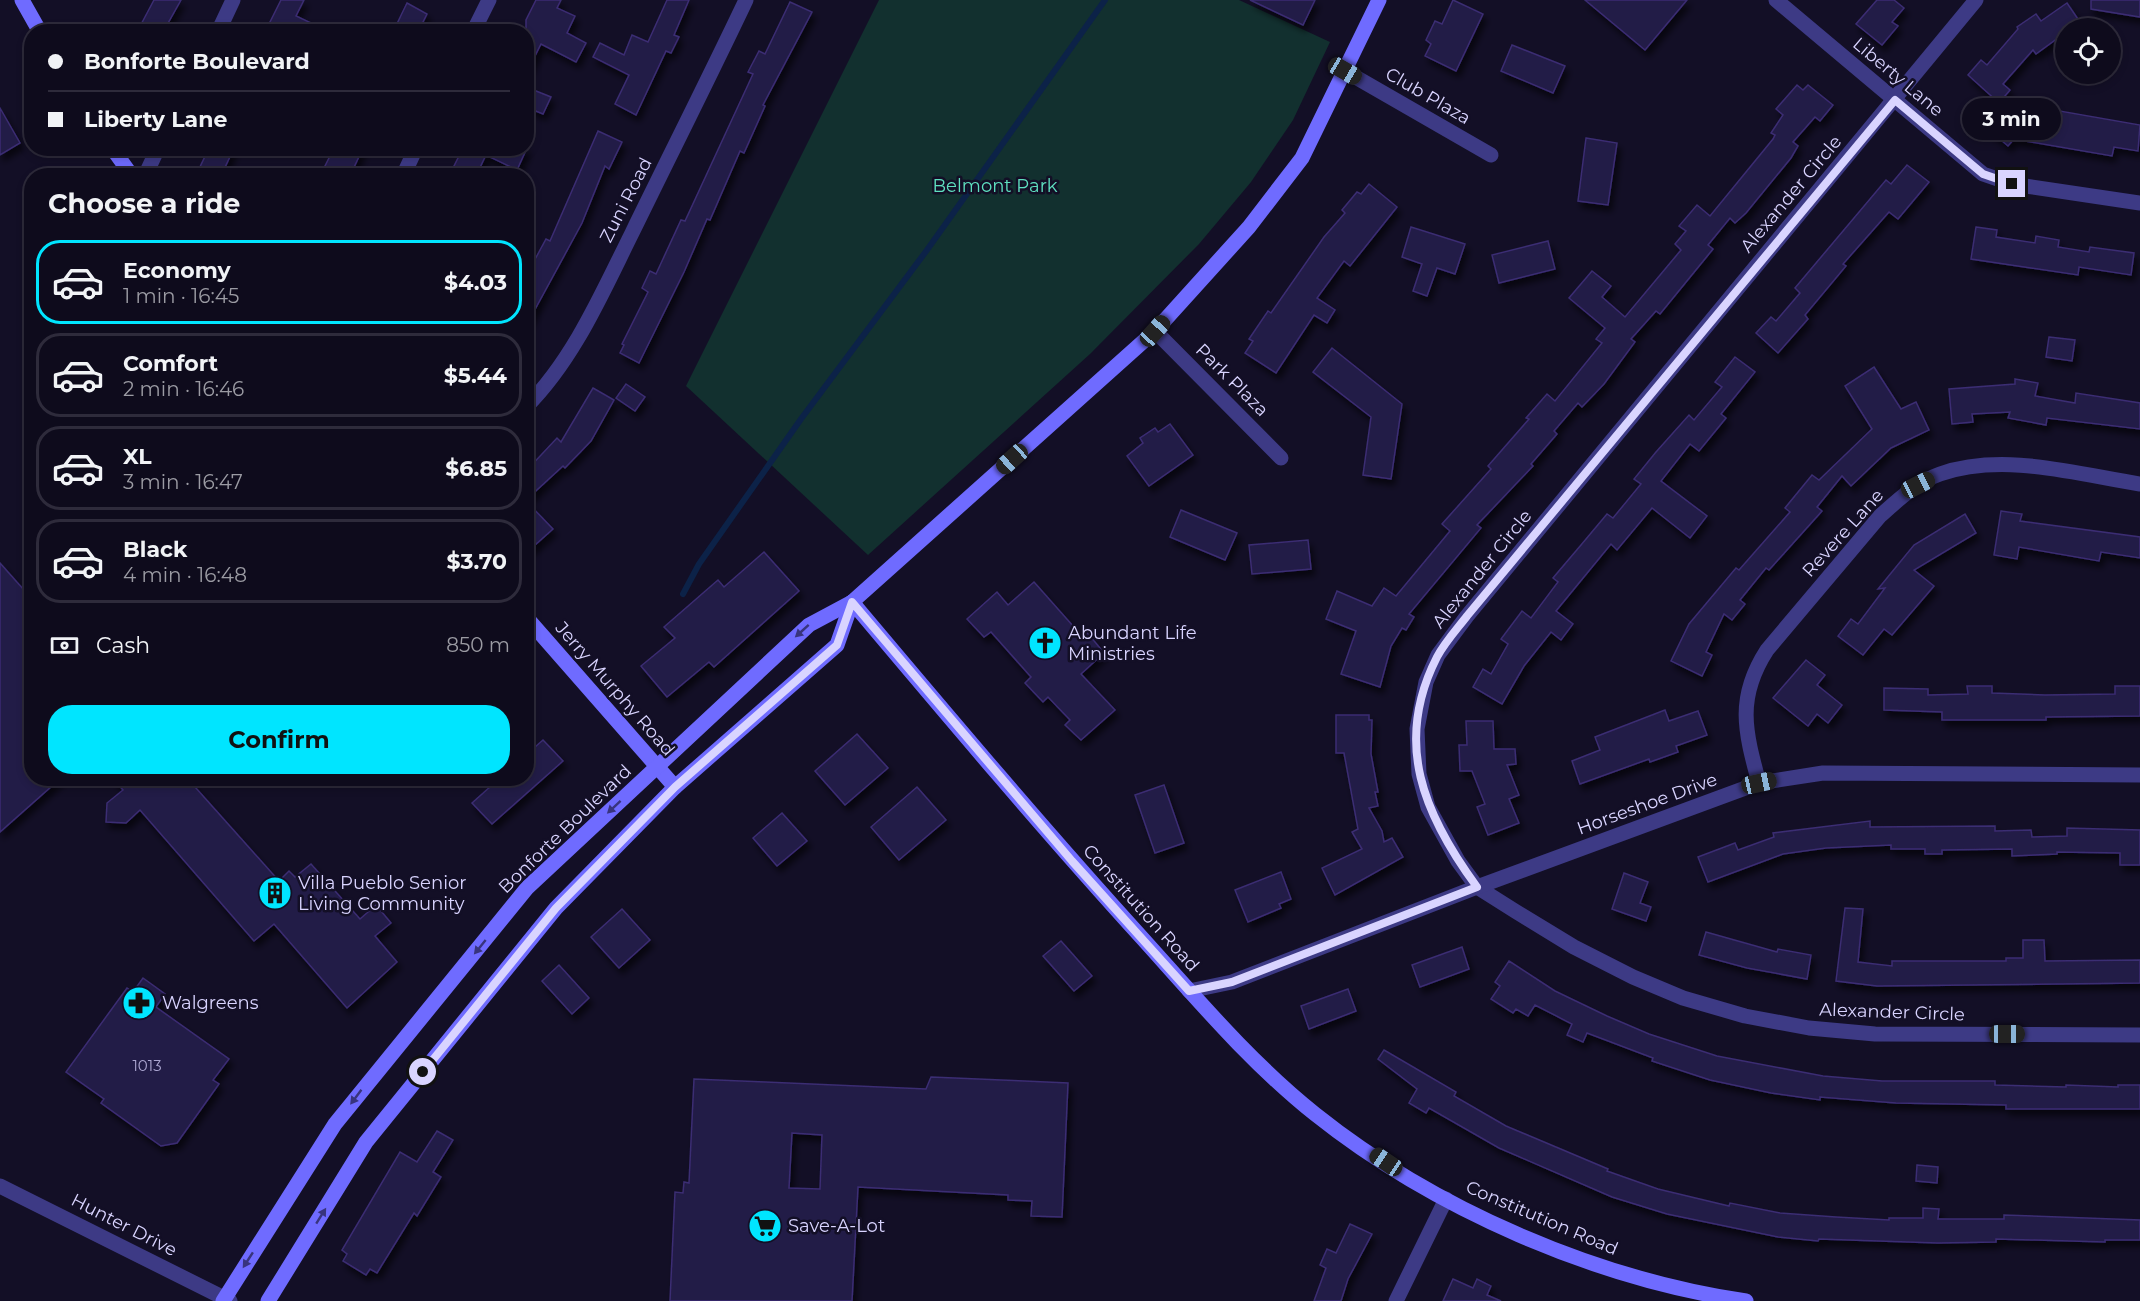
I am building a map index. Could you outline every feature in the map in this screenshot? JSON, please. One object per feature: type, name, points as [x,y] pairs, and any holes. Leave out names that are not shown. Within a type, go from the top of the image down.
[{"type":"main road","points":[[22,0],[36,24]]},
{"type":"main road","name":"Bonforte Boulevard","points":[[225,1300],[335,1124],[370,1078],[527,888],[809,625],[852,602],[1155,331],[1250,227],[1302,158],[1379,0]]},
{"type":"main road","name":"Bonforte Boulevard","points":[[268,1301],[366,1142],[556,908],[675,787],[837,645],[852,602]]},
{"type":"main road","name":"Constitution Road","points":[[852,602],[1072,861],[1189,991],[1260,1066],[1316,1115],[1446,1199],[1507,1229],[1612,1269],[1668,1285],[1746,1301]]},
{"type":"main road","name":"Jerry Murphy Road","points":[[534,625],[675,787]]},
{"type":"street","points":[[222,24],[234,0]]},
{"type":"street","points":[[477,24],[489,0]]},
{"type":"street","name":"Zuni Road","points":[[534,399],[545,389],[575,342],[603,290],[746,0]]},
{"type":"street","name":"Liberty Lane","points":[[1776,0],[1983,174],[1994,179],[2140,203]]},
{"type":"street","name":"Alexander Circle","points":[[1976,0],[1474,607],[1438,655],[1419,708],[1417,749],[1419,774],[1428,807],[1458,861],[1477,887],[1574,947],[1633,977],[1683,998],[1745,1016],[1809,1028],[1875,1034],[2140,1035]]},
{"type":"street","name":"Club Plaza","points":[[1345,71],[1491,155]]},
{"type":"street","name":"Park Plaza","points":[[1155,331],[1281,458]]},
{"type":"street","name":"Revere Lane","points":[[1759,783],[1748,741],[1746,716],[1747,692],[1753,672],[1767,650],[1880,516],[1897,501],[1939,474],[1989,465],[2025,466],[2140,484]]},
{"type":"street","name":"Horseshoe Drive","points":[[1189,991],[1232,982],[1477,887],[1759,783],[1823,773],[2140,775]]},
{"type":"street","name":"Hunter Drive","points":[[0,1186],[225,1300]]},
{"type":"street","points":[[1396,1301],[1446,1199]]},
{"type":"green space","name":"Belmont Park","points":[[879,0],[1239,0],[1330,42],[1293,120],[1251,182],[1199,244],[1090,354],[868,555],[686,386]]},
{"type":"building","points":[[154,0],[181,0],[168,24],[141,24]]},
{"type":"building","points":[[281,0],[304,0],[296,16],[313,24],[269,24]]},
{"type":"building","points":[[536,0],[561,0],[557,8],[575,16],[567,33],[586,43],[576,62],[541,44],[534,58],[534,24],[526,24]]},
{"type":"building","points":[[667,0],[689,0],[674,35],[679,37],[671,53],[666,51],[636,115],[615,104],[629,75],[593,57],[600,43],[624,55],[632,35],[648,42]]},
{"type":"building","points":[[1250,0],[1315,0],[1303,25]]},
{"type":"building","points":[[1453,0],[1483,14],[1456,71],[1425,56],[1431,44],[1426,40],[1435,21],[1442,24]]},
{"type":"building","points":[[1585,0],[1687,0],[1645,50]]},
{"type":"building","points":[[1877,0],[1894,0],[1904,8],[1892,22],[1898,26],[1882,45],[1856,24]]},
{"type":"building","points":[[2091,0],[2140,0],[2140,17],[2091,9]]},
{"type":"building","points":[[790,2],[812,12],[763,105],[765,106],[744,153],[740,151],[710,220],[707,219],[684,272],[639,363],[620,353],[624,345],[622,344],[648,292],[642,288],[650,271],[656,274],[681,220],[685,221],[753,74],[748,72],[759,51],[765,54]]},
{"type":"building","points":[[407,3],[427,14],[422,24],[397,24]]},
{"type":"building","points":[[2067,3],[2077,18],[2055,18],[2055,40],[2036,54],[2033,50],[2003,84],[2010,90],[1999,103],[1968,75],[1981,60],[1987,65],[2018,29],[2017,27],[2036,14],[2041,21]]},
{"type":"building","points":[[1512,45],[1565,66],[1553,93],[1501,71]]},
{"type":"building","points":[[1797,85],[1803,90],[1808,85],[1833,105],[1820,121],[1815,117],[1793,142],[1798,146],[1791,158],[1746,213],[1735,223],[1730,218],[1708,245],[1713,249],[1660,314],[1656,311],[1631,339],[1635,342],[1604,384],[1582,407],[1578,403],[1554,431],[1557,434],[1531,464],[1533,466],[1477,525],[1481,528],[1409,614],[1414,617],[1406,630],[1402,628],[1391,646],[1380,687],[1341,674],[1356,631],[1326,619],[1337,591],[1372,606],[1384,588],[1396,596],[1450,531],[1442,524],[1491,469],[1488,466],[1529,419],[1526,418],[1547,394],[1555,401],[1602,343],[1596,339],[1605,328],[1569,298],[1592,271],[1611,286],[1602,297],[1625,317],[1681,250],[1675,244],[1686,231],[1679,226],[1697,205],[1710,216],[1773,139],[1775,135],[1771,133],[1783,115],[1776,109]]},
{"type":"building","points":[[534,90],[551,97],[543,114],[534,110]]},
{"type":"building","points":[[0,108],[20,143],[0,155]]},
{"type":"building","points":[[2002,110],[2036,139],[2039,120],[2058,123],[2060,111],[2140,125],[2138,151],[2114,147],[2112,156],[2014,139],[2008,146],[1986,127]]},
{"type":"building","points":[[598,131],[622,142],[609,169],[605,166],[582,223],[534,311],[534,261],[546,239],[550,241]]},
{"type":"building","points":[[1586,138],[1617,143],[1608,205],[1578,201]]},
{"type":"building","points":[[205,156],[230,156],[225,168],[199,168]]},
{"type":"building","points":[[330,156],[359,156],[354,168],[324,168]]},
{"type":"building","points":[[459,156],[486,156],[480,168],[453,168]]},
{"type":"building","points":[[488,156],[523,156],[518,168],[513,168]]},
{"type":"building","points":[[1907,165],[1929,182],[1898,219],[1889,212],[1843,264],[1846,266],[1805,315],[1808,319],[1778,353],[1756,333],[1771,317],[1776,321],[1800,293],[1795,288],[1886,180],[1891,184]]},
{"type":"building","points":[[1369,184],[1397,207],[1350,266],[1344,261],[1317,298],[1335,310],[1327,323],[1314,315],[1276,373],[1245,353],[1253,341],[1249,339],[1268,311],[1271,313],[1324,237],[1345,213],[1342,210],[1357,192],[1361,194]]},
{"type":"building","points":[[1411,227],[1465,244],[1455,274],[1437,268],[1427,296],[1413,291],[1422,264],[1402,257]]},
{"type":"building","points":[[1976,227],[1997,230],[1996,237],[2035,243],[2036,236],[2059,240],[2058,247],[2089,252],[2090,247],[2134,253],[2131,275],[2079,267],[2078,275],[1971,259]]},
{"type":"building","points":[[1548,241],[1555,269],[1499,283],[1492,255]]},
{"type":"building","points":[[2049,337],[2075,340],[2072,361],[2046,357]]},
{"type":"building","points":[[1332,348],[1402,404],[1391,479],[1363,475],[1371,417],[1313,372]]},
{"type":"building","points":[[1735,357],[1755,372],[1721,414],[1726,418],[1699,451],[1690,444],[1661,481],[1707,516],[1690,538],[1652,508],[1617,550],[1611,544],[1556,611],[1573,624],[1561,640],[1551,632],[1524,666],[1502,704],[1473,687],[1483,669],[1491,674],[1508,644],[1501,639],[1522,611],[1531,618],[1558,582],[1553,578],[1607,514],[1613,518],[1641,484],[1634,479],[1656,452],[1689,415],[1694,420],[1722,387],[1715,382]]},
{"type":"building","points":[[1874,367],[1901,409],[1916,402],[1929,430],[1891,448],[1851,486],[1842,476],[1817,507],[1822,511],[1769,570],[1766,568],[1740,600],[1745,604],[1732,620],[1724,614],[1706,652],[1712,655],[1702,676],[1671,661],[1689,624],[1736,568],[1739,570],[1790,512],[1785,508],[1812,475],[1819,480],[1872,429],[1845,386]]},
{"type":"building","points":[[2015,379],[2038,383],[2035,396],[2075,403],[2076,393],[2140,403],[2140,429],[2047,418],[2046,425],[2008,418],[2010,412],[1972,414],[1973,422],[1952,424],[1949,389],[2015,384]]},
{"type":"building","points":[[626,384],[645,397],[635,411],[616,398]]},
{"type":"building","points":[[593,388],[614,400],[591,441],[565,468],[563,466],[534,493],[534,462],[557,438],[561,442]]},
{"type":"building","points":[[1170,424],[1193,455],[1149,486],[1127,456],[1143,443],[1140,438],[1155,428],[1158,432]]},
{"type":"building","points":[[534,509],[553,529],[534,546]]},
{"type":"building","points":[[1181,510],[1237,533],[1225,560],[1170,537]]},
{"type":"building","points":[[2001,511],[2022,514],[2020,521],[2140,537],[2140,558],[2101,552],[2099,561],[2019,547],[2017,559],[1994,555]]},
{"type":"building","points":[[1965,514],[1976,533],[1914,570],[1934,586],[1892,635],[1884,629],[1863,655],[1838,636],[1851,619],[1858,624],[1885,588],[1878,589],[1914,545]]},
{"type":"building","points":[[1308,540],[1311,569],[1252,574],[1249,545]]},
{"type":"building","points":[[764,552],[799,591],[714,667],[709,662],[667,697],[641,666],[675,638],[664,627],[718,580],[724,587]]},
{"type":"building","points":[[0,563],[24,590],[24,786],[52,786],[0,832]]},
{"type":"building","points":[[1034,582],[1081,635],[1086,631],[1104,653],[1081,674],[1115,710],[1081,740],[1065,725],[1070,720],[1048,697],[1043,702],[1025,683],[1031,677],[991,632],[984,637],[967,619],[997,592],[1008,605]]},
{"type":"building","points":[[1806,660],[1825,675],[1817,685],[1842,705],[1828,723],[1817,714],[1808,726],[1773,698]]},
{"type":"building","points":[[1967,686],[1992,686],[1992,693],[2045,695],[2115,694],[2115,686],[2140,686],[2140,716],[2046,717],[2046,720],[1942,720],[1942,712],[1884,710],[1884,688],[1928,689],[1928,695],[1968,694]]},
{"type":"building","points":[[1665,710],[1669,721],[1698,711],[1707,735],[1676,746],[1678,752],[1650,762],[1649,759],[1580,784],[1572,761],[1600,750],[1595,737]]},
{"type":"building","points":[[1336,715],[1369,715],[1369,720],[1372,720],[1371,754],[1378,792],[1375,792],[1378,806],[1369,808],[1382,831],[1384,842],[1392,838],[1403,857],[1335,895],[1322,868],[1362,849],[1352,832],[1358,829],[1344,753],[1336,753]]},
{"type":"building","points":[[1466,721],[1493,721],[1494,749],[1515,749],[1516,764],[1507,765],[1519,795],[1509,799],[1519,823],[1488,835],[1477,807],[1485,804],[1472,771],[1460,771],[1459,745],[1467,745]]},
{"type":"building","points":[[857,734],[888,768],[845,805],[815,771]]},
{"type":"building","points":[[543,740],[563,761],[492,824],[472,803],[491,786],[534,786],[534,748]]},
{"type":"building","points":[[1164,785],[1184,843],[1155,853],[1135,795]]},
{"type":"building","name":"Villa Pueblo Senior Living Community","points":[[120,786],[194,786],[279,881],[289,871],[295,877],[311,864],[360,919],[376,905],[391,923],[375,936],[397,962],[347,1008],[274,924],[254,941],[140,810],[126,823],[106,822],[107,803],[123,790]]},
{"type":"building","points":[[917,787],[946,820],[899,860],[871,827]]},
{"type":"building","points":[[782,813],[807,841],[777,866],[753,838]]},
{"type":"building","points":[[1870,821],[1870,827],[1995,826],[1995,831],[2031,830],[2032,837],[2067,836],[2067,828],[2140,830],[2140,865],[2120,865],[2120,853],[2057,852],[2057,854],[2012,856],[2012,849],[1942,850],[1942,854],[1925,854],[1925,849],[1891,849],[1891,845],[1826,848],[1783,854],[1708,882],[1698,857],[1735,843],[1738,850],[1774,837],[1773,833]]},
{"type":"building","points":[[1281,872],[1291,899],[1279,904],[1281,908],[1248,922],[1235,890]]},
{"type":"building","points":[[1624,873],[1648,882],[1640,903],[1651,907],[1646,921],[1612,909]]},
{"type":"building","points":[[1845,908],[1863,909],[1858,962],[1892,966],[1892,961],[2006,961],[2006,958],[2023,958],[2023,940],[2044,940],[2045,961],[2140,960],[2140,983],[1877,986],[1836,981]]},
{"type":"building","points":[[622,909],[650,940],[619,968],[591,937]]},
{"type":"building","points":[[1706,932],[1777,952],[1778,949],[1811,955],[1807,979],[1747,968],[1699,955]]},
{"type":"building","points":[[1061,941],[1092,976],[1074,991],[1043,956]]},
{"type":"building","points":[[1462,947],[1469,969],[1420,987],[1412,965]]},
{"type":"building","points":[[1509,961],[1555,991],[1607,1016],[1649,1034],[1717,1056],[1823,1076],[1882,1081],[1995,1081],[1995,1085],[2066,1087],[2066,1085],[2118,1087],[2118,1085],[2140,1085],[2140,1109],[2006,1109],[2006,1105],[1896,1103],[1820,1097],[1820,1100],[1771,1093],[1710,1080],[1652,1061],[1653,1058],[1587,1033],[1583,1042],[1567,1035],[1572,1024],[1535,1005],[1528,1016],[1516,1009],[1513,1013],[1491,999],[1500,986],[1495,982]]},
{"type":"building","points":[[559,965],[589,998],[572,1014],[542,981]]},
{"type":"building","name":"Walgreens","points":[[143,978],[165,994],[156,1007],[229,1059],[213,1080],[219,1084],[177,1143],[161,1146],[101,1103],[104,1099],[66,1072],[127,988],[133,992]]},
{"type":"building","points":[[1348,989],[1356,1011],[1309,1029],[1301,1006]]},
{"type":"building","points":[[1384,1050],[1456,1092],[1454,1096],[1506,1126],[1608,1169],[1607,1171],[1658,1189],[1729,1206],[1730,1203],[1780,1213],[1836,1217],[1889,1220],[1889,1218],[1923,1218],[1923,1208],[1939,1209],[1938,1219],[2004,1219],[2004,1215],[2140,1220],[2140,1240],[2105,1240],[2105,1242],[1996,1239],[1996,1242],[1938,1243],[1819,1239],[1818,1241],[1778,1237],[1667,1214],[1612,1197],[1499,1148],[1429,1108],[1426,1113],[1409,1103],[1417,1089],[1378,1059]]},
{"type":"building","points":[[931,1077],[1068,1083],[1062,1217],[1031,1216],[1032,1201],[1008,1200],[1008,1195],[858,1187],[852,1301],[670,1301],[675,1192],[683,1193],[684,1182],[689,1183],[694,1079],[926,1089]],"holes":[[[792,1133],[822,1135],[820,1189],[789,1188]]]},
{"type":"building","points":[[437,1131],[453,1140],[433,1172],[441,1177],[417,1216],[414,1213],[377,1273],[370,1269],[366,1275],[343,1261],[347,1254],[342,1250],[400,1152],[417,1162]]},
{"type":"building","points":[[1917,1165],[1938,1167],[1937,1183],[1916,1181]]},
{"type":"building","points":[[1350,1224],[1372,1234],[1348,1279],[1341,1301],[1314,1301],[1326,1268],[1320,1265],[1327,1249],[1336,1253]]},
{"type":"building","points":[[1453,1279],[1473,1288],[1477,1279],[1491,1286],[1487,1295],[1501,1301],[1443,1301]]},
{"type":"waterway","points":[[683,594],[699,564],[801,419],[927,250],[1105,0]]},
{"type":"place","name":"Abundant Life Ministries","points":[[1045,643]]},
{"type":"place","name":"Villa Pueblo Senior Living Community","points":[[275,893]]},
{"type":"place","name":"Walgreens","points":[[139,1003]]},
{"type":"place","name":"Save-A-Lot","points":[[765,1226]]},
{"type":"route","points":[[423,1072],[556,908],[675,787],[837,645],[852,602],[1072,861],[1189,991],[1232,982],[1477,887],[1458,861],[1428,807],[1419,774],[1417,749],[1419,708],[1426,682],[1438,655],[1467,616],[1895,100],[1983,174],[2012,184]]}]
